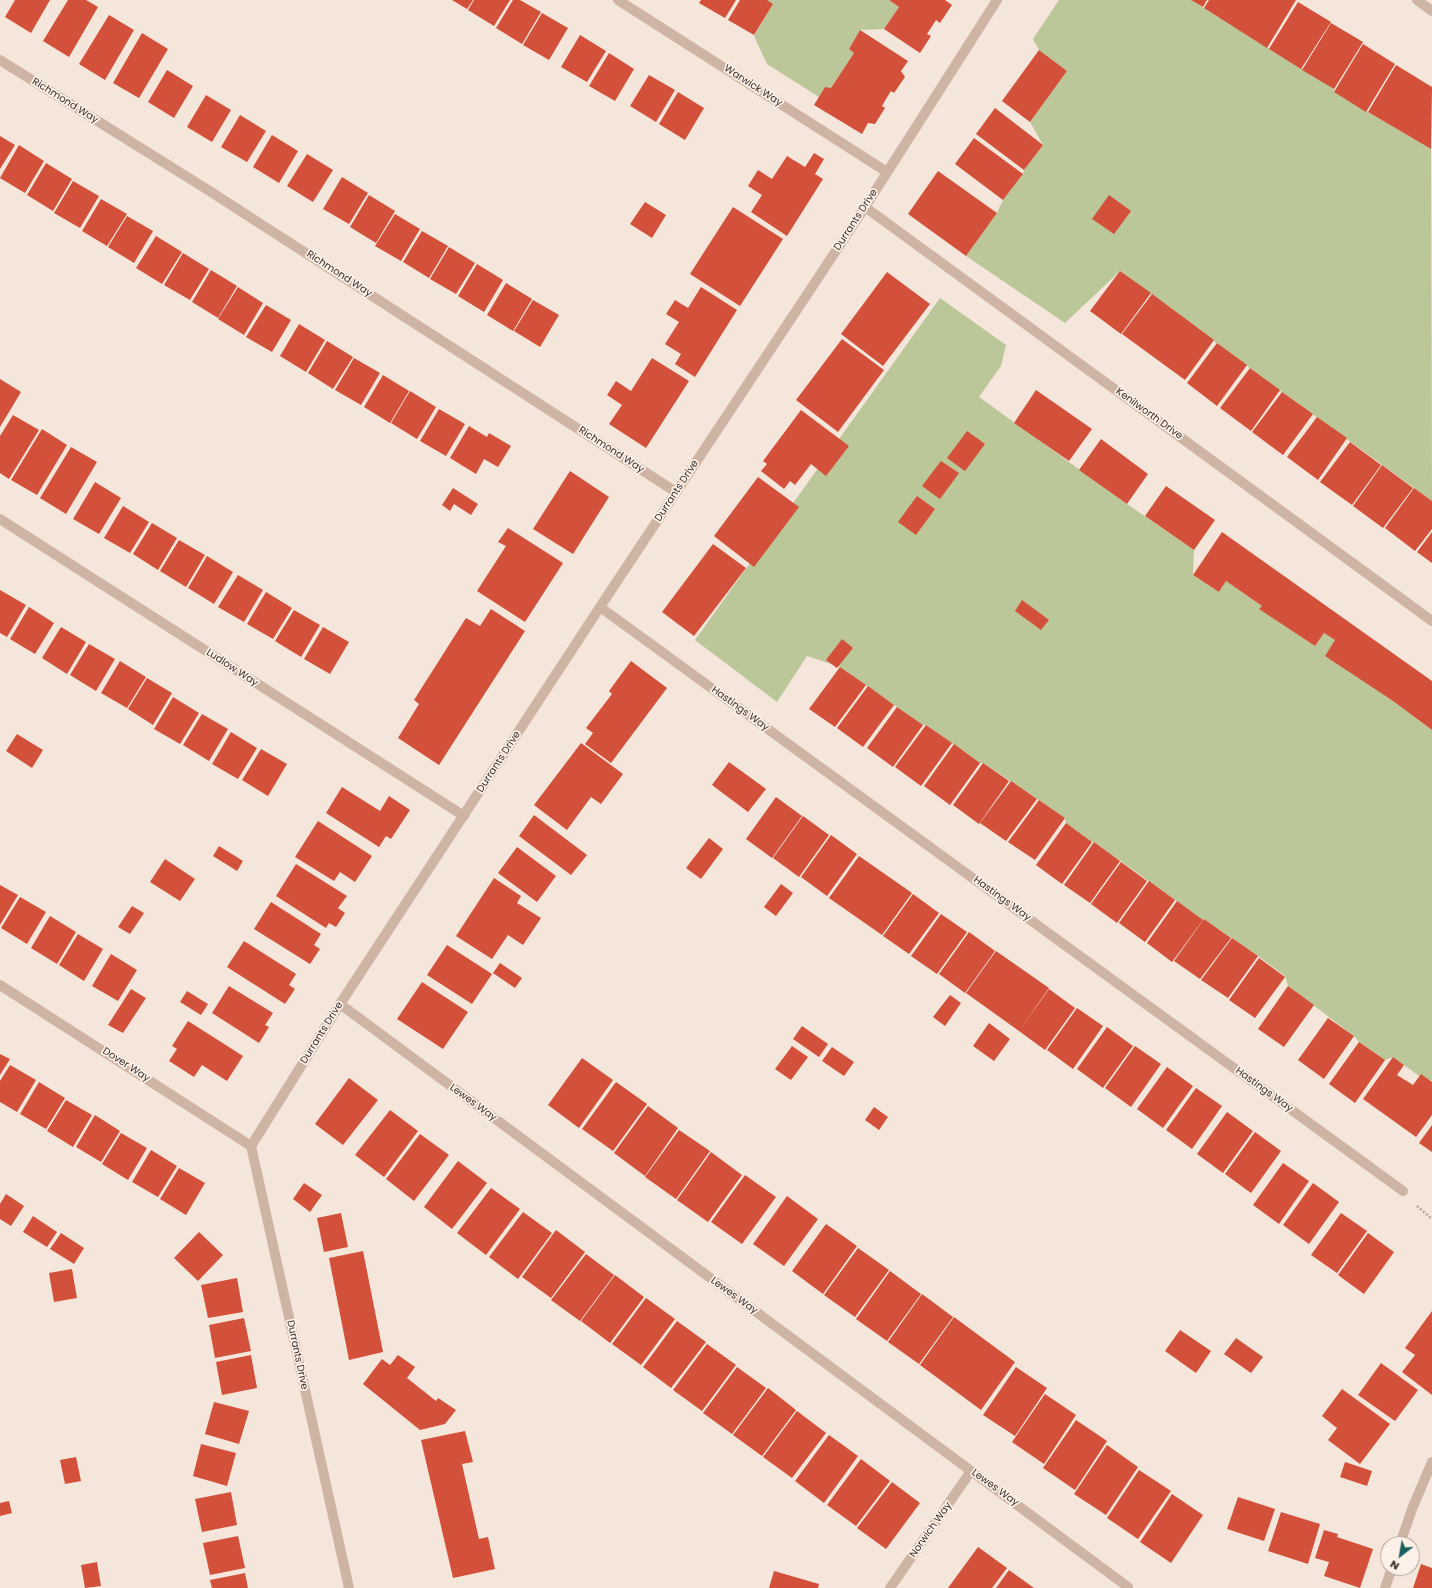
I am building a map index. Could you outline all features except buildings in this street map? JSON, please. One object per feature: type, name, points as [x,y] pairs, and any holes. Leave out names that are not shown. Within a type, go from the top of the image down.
[{"type":"street","name":"Warwick Way","points":[[618,0],[887,172]]},
{"type":"street","name":"Durrants Drive","points":[[349,1588],[251,1146],[340,1004],[600,607],[865,207],[997,0]]},
{"type":"street","points":[[1417,0],[1432,11]]},
{"type":"street","name":"Richmond Way","points":[[0,60],[208,190],[676,492]]},
{"type":"street","name":"Kenilworth Drive","points":[[865,207],[1432,621]]},
{"type":"street","name":"Ludlow Way","points":[[0,519],[464,816]]},
{"type":"street","name":"Hastings Way","points":[[600,607],[1403,1191]]},
{"type":"street","name":"Dover Way","points":[[0,985],[251,1146]]},
{"type":"street","name":"Lewes Way","points":[[340,1004],[1128,1587]]},
{"type":"street","points":[[1403,1536],[1412,1509],[1432,1462]]},
{"type":"street","name":"Norwich Way","points":[[890,1588],[972,1471]]},
{"type":"street","points":[[1385,1588],[1389,1576]]},
{"type":"green space","points":[[767,0],[889,0],[899,7],[884,29],[860,30],[849,49],[854,53],[831,88],[825,87],[819,97],[767,64],[754,36],[773,4]]},
{"type":"green space","points":[[1059,0],[1191,0],[1334,89],[1334,92],[1431,149],[1432,501],[1282,392],[1120,271],[1065,323],[966,256],[997,213],[1003,200],[1043,145],[1030,122],[1067,71],[1039,50],[1033,39]]},
{"type":"green space","points":[[940,298],[1006,345],[1001,366],[979,397],[1127,504],[1194,550],[1193,575],[1219,592],[1226,581],[1262,606],[1260,609],[1315,646],[1324,633],[1335,640],[1326,656],[1393,701],[1432,730],[1432,1081],[1419,1076],[1393,1057],[1385,1060],[1359,1042],[1354,1036],[1288,986],[1285,976],[1258,956],[1204,919],[1203,920],[1092,842],[1066,823],[1065,818],[1039,800],[983,763],[980,763],[926,725],[923,725],[840,667],[807,656],[777,702],[695,640]]}]
